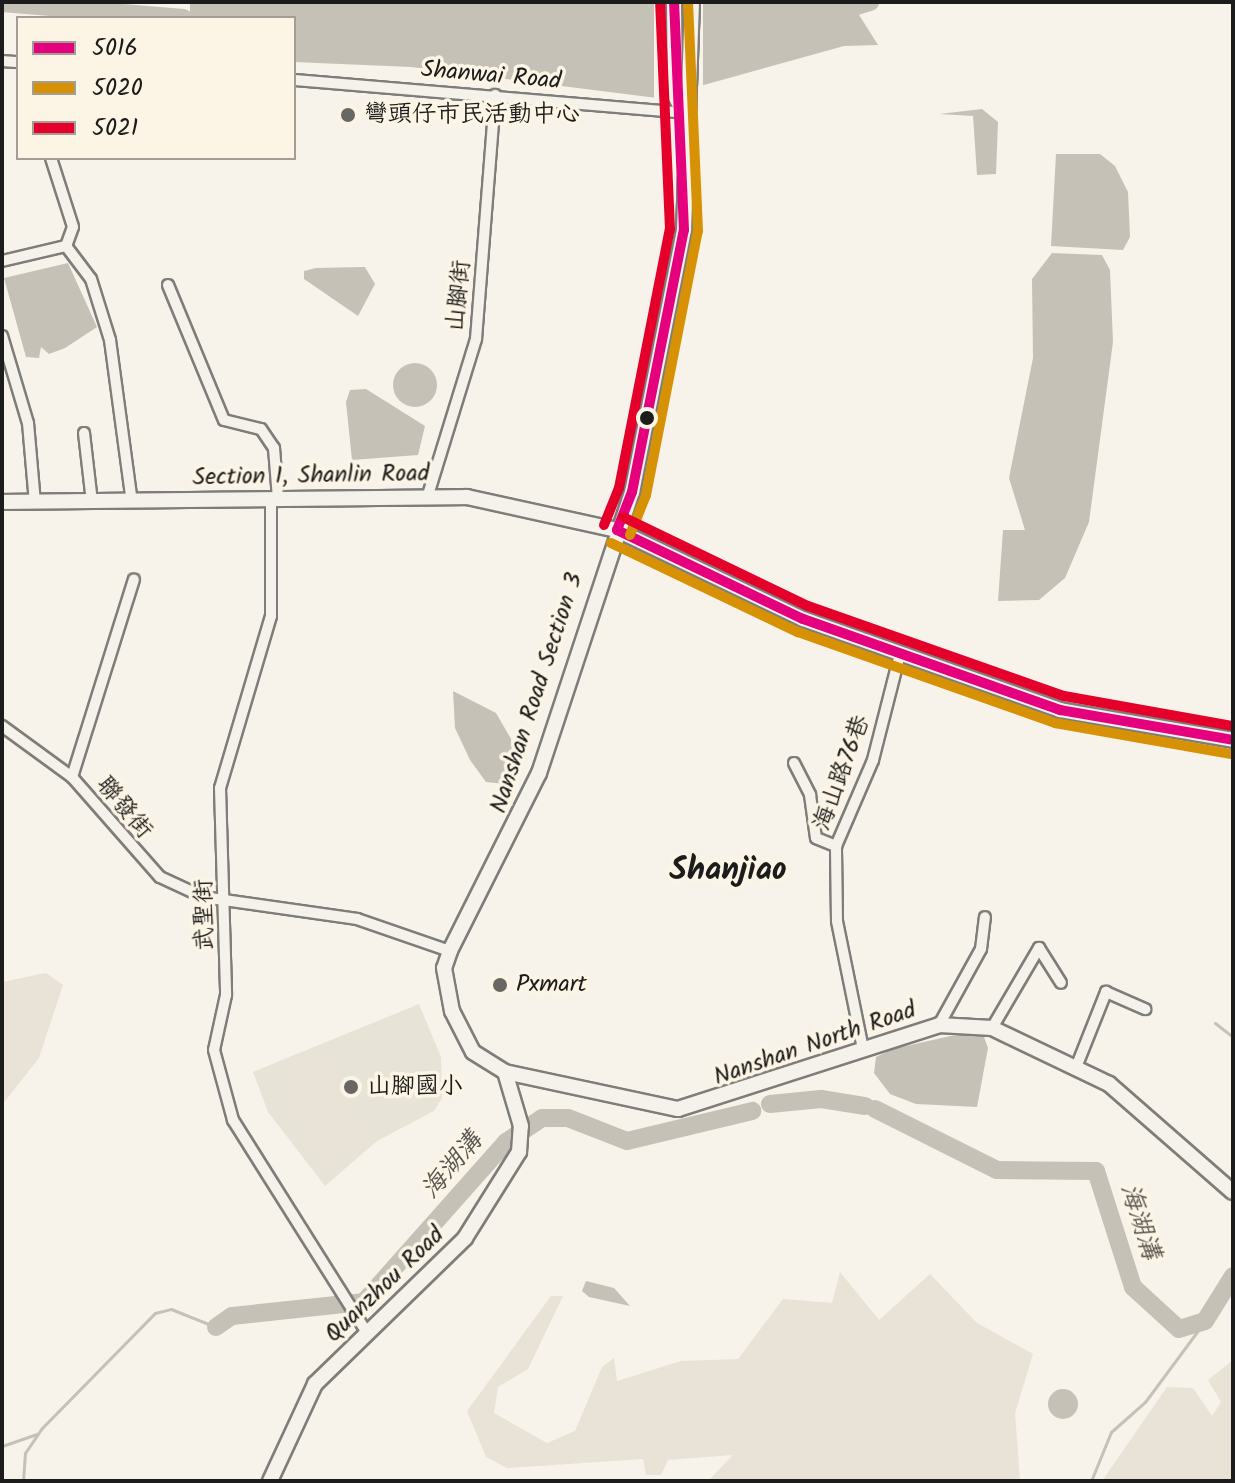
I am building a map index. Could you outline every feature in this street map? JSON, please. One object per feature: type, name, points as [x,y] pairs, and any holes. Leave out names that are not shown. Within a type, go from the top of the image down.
[{"type":"street","points":[[674,2],[675,96],[684,113]]},
{"type":"street","points":[[684,113],[693,96],[692,2]]},
{"type":"street","name":"Shanwai Road","points":[[296,80],[684,113]]},
{"type":"street","name":"山腳街","points":[[428,495],[476,339],[495,95]]},
{"type":"street","name":"Nanshan Road Section 3","points":[[505,1072],[473,1052],[452,1011],[444,968],[539,773],[632,492],[680,259],[684,113]]},
{"type":"street","points":[[52,160],[73,227],[66,246]]},
{"type":"street","points":[[2,261],[66,246]]},
{"type":"street","points":[[66,246],[91,279],[110,340],[132,502]]},
{"type":"street","name":"武聖街","points":[[168,285],[224,420],[261,429],[274,448],[271,616],[220,788],[226,900],[217,1072],[247,1146],[368,1334]]},
{"type":"street","points":[[2,336],[28,423],[35,503]]},
{"type":"street","points":[[84,433],[92,502]]},
{"type":"street","name":"Section 1, Shanlin Road","points":[[2,502],[428,495],[617,530],[758,600],[1060,710],[1233,740]]},
{"type":"street","points":[[72,777],[134,579]]},
{"type":"street","name":"海山路76巷","points":[[863,1049],[837,921],[836,846],[873,760],[900,654]]},
{"type":"street","name":"聯發街","points":[[2,726],[72,777],[160,877],[226,900],[357,919],[450,951]]},
{"type":"street","points":[[794,763],[810,795],[816,838],[836,846]]},
{"type":"street","points":[[939,1025],[981,949],[985,917]]},
{"type":"street","points":[[992,1028],[1039,948],[1061,983]]},
{"type":"street","points":[[1077,1065],[1106,992],[1145,1009]]},
{"type":"street","name":"Nanshan North Road","points":[[505,1072],[678,1109],[939,1025],[992,1028],[1077,1065],[1136,1105],[1233,1192]]},
{"type":"street","name":"Quanzhou Road","points":[[270,1481],[302,1402],[465,1238],[519,1152],[522,1131],[505,1072]]},
{"type":"shaded area","points":[[190,2],[851,2],[878,45],[844,46],[657,98],[411,67],[296,62],[296,16],[190,16]]},
{"type":"shaded area","points":[[982,109],[998,122],[996,174],[977,175],[973,116],[939,114]]},
{"type":"shaded area","points":[[1056,154],[1100,154],[1115,166],[1128,192],[1130,237],[1123,250],[1051,246]]},
{"type":"shaded area","points":[[1052,253],[1102,255],[1110,270],[1113,342],[1089,522],[1065,578],[1039,600],[998,601],[1003,530],[1025,530],[1009,478],[1033,358],[1032,279]]},
{"type":"shaded area","points":[[68,263],[97,327],[65,348],[49,354],[41,347],[39,358],[26,357],[4,278]]},
{"type":"shaded area","points":[[365,267],[375,284],[358,316],[304,279],[304,271],[316,268]]},
{"type":"shaded area","points":[[415,363],[431,369],[437,385],[431,401],[415,407],[399,401],[393,385],[399,369]]},
{"type":"shaded area","points":[[366,389],[425,426],[418,455],[352,460],[346,402],[350,390]]},
{"type":"shaded area","points":[[453,691],[496,713],[511,739],[513,765],[505,784],[486,782],[470,760],[455,728]]},
{"type":"shaded area","points":[[46,973],[63,985],[39,1058],[2,1105],[2,982]]},
{"type":"shaded area","name":"山腳國小","points":[[419,1004],[441,1057],[442,1098],[434,1111],[377,1141],[325,1186],[268,1112],[253,1072]]},
{"type":"shaded area","points":[[959,1034],[984,1037],[988,1048],[977,1107],[916,1104],[890,1094],[874,1073],[876,1057],[893,1049]]},
{"type":"shaded area","points":[[330,1049],[370,1146],[331,1162],[312,1155],[281,1091],[288,1067],[305,1057],[326,1059]]},
{"type":"shaded area","points":[[840,1272],[879,1320],[930,1274],[977,1323],[1033,1354],[1015,1413],[1020,1481],[708,1481],[733,1455],[668,1460],[661,1475],[646,1475],[643,1459],[507,1468],[486,1457],[467,1411],[551,1296],[563,1296],[528,1369],[498,1387],[494,1413],[547,1443],[575,1431],[602,1367],[614,1358],[617,1381],[681,1361],[738,1359],[783,1299],[832,1303]]},
{"type":"shaded area","points":[[586,1281],[614,1288],[630,1306],[589,1297],[582,1291]]},
{"type":"shaded area","points":[[1233,1360],[1233,1481],[1102,1481],[1167,1387],[1193,1388],[1212,1416],[1221,1402],[1208,1380]]},
{"type":"shaded area","points":[[1063,1389],[1069,1390],[1077,1398],[1077,1410],[1069,1418],[1063,1419],[1057,1418],[1049,1410],[1048,1404],[1049,1398],[1057,1390]]},
{"type":"pier","points":[[654,2],[703,2],[703,99],[654,99]]},
{"type":"waterway","points":[[831,14],[870,2]]},
{"type":"waterway","points":[[2,3],[159,16]]},
{"type":"waterway","points":[[1215,1023],[1233,1037]]},
{"type":"waterway","name":"海湖溝","points":[[770,1104],[821,1099],[865,1106]]},
{"type":"waterway","name":"海湖溝","points":[[875,1109],[997,1170],[1096,1171],[1133,1287],[1179,1329],[1205,1321],[1233,1276]]},
{"type":"waterway","name":"海湖溝","points":[[216,1327],[232,1316],[364,1302],[506,1142],[542,1118],[568,1118],[627,1141],[752,1111]]},
{"type":"waterway","points":[[23,1481],[25,1453],[42,1428],[155,1313],[171,1309],[216,1327]]},
{"type":"waterway","points":[[1091,1481],[1111,1432],[1145,1402],[1205,1321]]},
{"type":"waterway","points":[[2,1446],[36,1434]]},
{"type":"transit line","name":"5016","points":[[617,530],[632,492],[684,230],[674,2]]},
{"type":"transit line","name":"5020","points":[[630,535],[646,495],[698,231],[688,2]]},
{"type":"transit line","name":"5021","points":[[604,525],[619,488],[670,229],[660,3]]},
{"type":"transit line","name":"5021","points":[[623,517],[808,606],[1064,696],[1233,726]]},
{"type":"transit line","name":"5016","points":[[617,530],[803,619],[1060,710],[1233,740]]},
{"type":"transit line","name":"5020","points":[[611,543],[798,632],[1055,723],[1231,754]]},
{"type":"place","name":"彎頭仔市民活動中心","points":[[348,115]]},
{"type":"place","name":"Pxmart","points":[[500,985]]},
{"type":"place","name":"山腳國小","points":[[351,1087]]},
{"type":"district","name":"Shanjiao","points":[[728,871]]}]
